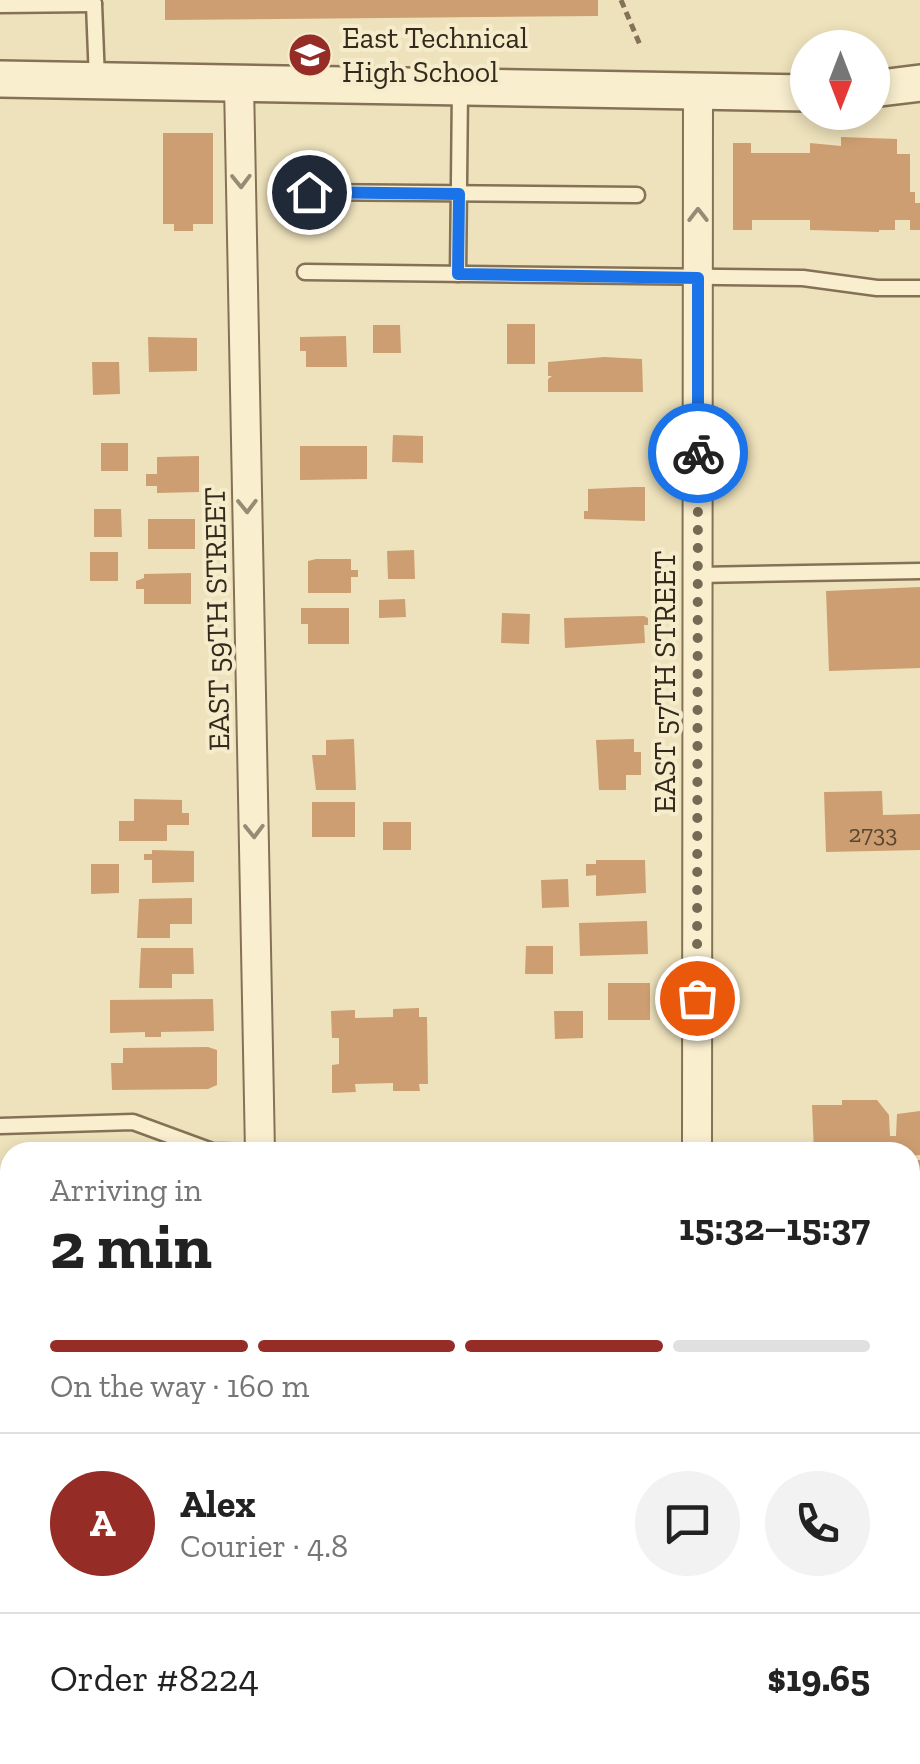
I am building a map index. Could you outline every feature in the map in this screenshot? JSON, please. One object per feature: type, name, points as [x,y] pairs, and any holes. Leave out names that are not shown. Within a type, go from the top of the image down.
[{"type":"street","points":[[0,80],[790,93]]},
{"type":"street","points":[[890,87],[920,83]]},
{"type":"street","name":"EAST 59TH STREET","points":[[239,84],[260,1142]]},
{"type":"street","name":"EAST 57TH STREET","points":[[697,1142],[698,91]]},
{"type":"lane","points":[[9,3],[94,2],[97,81]]},
{"type":"lane","points":[[458,274],[460,88]]},
{"type":"lane","points":[[309,192],[637,195]]},
{"type":"lane","points":[[306,272],[803,278],[877,288],[920,288]]},
{"type":"lane","points":[[698,575],[920,571]]},
{"type":"lane","points":[[0,1126],[133,1122],[187,1142]]},
{"type":"path","points":[[622,0],[640,45]]},
{"type":"building","points":[[165,0],[598,0],[598,16],[165,20]]},
{"type":"building","points":[[163,133],[213,133],[213,224],[193,224],[193,231],[174,231],[174,224],[163,224]]},
{"type":"building","points":[[841,137],[897,139],[897,154],[910,154],[910,192],[915,192],[915,203],[920,203],[920,230],[910,230],[910,220],[895,220],[895,230],[879,232],[810,230],[810,220],[752,220],[752,230],[733,230],[733,143],[751,143],[751,153],[810,153],[810,143],[841,146]]},
{"type":"building","points":[[507,324],[535,324],[535,364],[507,364]]},
{"type":"building","points":[[373,325],[400,325],[401,353],[373,353]]},
{"type":"building","points":[[346,336],[347,367],[306,367],[306,351],[300,351],[300,337]]},
{"type":"building","points":[[148,337],[197,338],[197,371],[149,372]]},
{"type":"building","points":[[604,357],[642,359],[643,392],[548,392],[548,379],[552,376],[548,376],[548,362]]},
{"type":"building","points":[[92,362],[119,362],[120,394],[93,395]]},
{"type":"building","points":[[393,435],[423,436],[423,463],[392,462]]},
{"type":"building","points":[[101,443],[128,443],[128,471],[101,471]]},
{"type":"building","points":[[300,446],[367,446],[367,479],[300,480]]},
{"type":"building","points":[[199,456],[199,492],[157,493],[157,486],[146,486],[146,474],[157,474],[157,457]]},
{"type":"building","points":[[645,487],[645,521],[584,519],[588,489]]},
{"type":"building","points":[[94,509],[121,509],[122,537],[94,537]]},
{"type":"building","points":[[148,519],[195,519],[195,549],[148,549]]},
{"type":"building","points":[[414,550],[415,579],[388,579],[387,551]]},
{"type":"building","points":[[90,552],[118,552],[118,581],[90,581]]},
{"type":"building","points":[[351,559],[351,570],[358,570],[358,577],[351,577],[351,593],[308,593],[308,561]]},
{"type":"building","points":[[191,573],[191,604],[144,604],[144,589],[136,589],[136,581],[144,578],[144,574]]},
{"type":"building","points":[[920,587],[920,668],[829,671],[826,591]]},
{"type":"building","points":[[405,599],[406,617],[379,618],[379,600]]},
{"type":"building","points":[[301,608],[349,608],[349,644],[308,644],[308,624],[301,624]]},
{"type":"building","points":[[502,613],[530,614],[529,644],[501,643]]},
{"type":"building","points":[[564,618],[648,618],[648,625],[644,625],[645,643],[565,648]]},
{"type":"building","points":[[354,739],[356,790],[316,790],[312,755],[326,755],[326,740]]},
{"type":"building","points":[[634,739],[634,752],[641,752],[641,775],[626,775],[626,790],[599,790],[596,740]]},
{"type":"building","points":[[882,791],[883,815],[920,814],[920,850],[826,852],[824,792]]},
{"type":"building","points":[[134,799],[182,800],[182,813],[189,813],[189,825],[167,825],[167,841],[119,841],[119,821],[134,821]]},
{"type":"building","points":[[312,802],[355,802],[355,837],[312,837]]},
{"type":"building","points":[[383,822],[411,822],[411,850],[383,850]]},
{"type":"building","points":[[152,850],[194,851],[194,882],[152,883],[152,860],[144,860],[144,854],[152,854]]},
{"type":"building","points":[[596,860],[645,860],[646,893],[596,896],[596,875],[586,876],[586,864],[596,864]]},
{"type":"building","points":[[91,864],[119,864],[119,893],[91,894]]},
{"type":"building","points":[[568,879],[569,907],[542,908],[541,880]]},
{"type":"building","points":[[192,898],[192,924],[170,924],[170,938],[137,938],[139,899]]},
{"type":"building","points":[[647,921],[648,954],[580,956],[579,923]]},
{"type":"building","points":[[526,946],[553,946],[553,974],[525,974]]},
{"type":"building","points":[[141,948],[193,948],[194,974],[172,974],[172,988],[139,988]]},
{"type":"building","points":[[608,983],[650,983],[650,1020],[608,1020]]},
{"type":"building","points":[[213,999],[214,1031],[161,1032],[161,1037],[145,1037],[145,1032],[110,1033],[110,1000]]},
{"type":"building","points":[[419,1008],[419,1017],[427,1017],[428,1084],[419,1084],[420,1091],[393,1091],[393,1083],[355,1084],[356,1092],[332,1093],[332,1065],[339,1064],[339,1038],[332,1038],[331,1011],[355,1010],[355,1018],[393,1017],[393,1009]]},
{"type":"building","points":[[554,1011],[583,1011],[583,1038],[555,1039]]},
{"type":"building","points":[[123,1048],[217,1050],[217,1085],[208,1089],[112,1090],[111,1063],[123,1063]]},
{"type":"building","points":[[842,1100],[877,1100],[889,1115],[890,1136],[896,1136],[897,1114],[920,1111],[920,1142],[814,1142],[812,1105],[842,1105]]},
{"type":"way so far","points":[[697,998],[698,453]]},
{"type":"place","name":"East Technical High School","points":[[310,55]]},
{"type":"route","points":[[309,192],[459,194],[458,274],[698,278],[698,453]]}]
